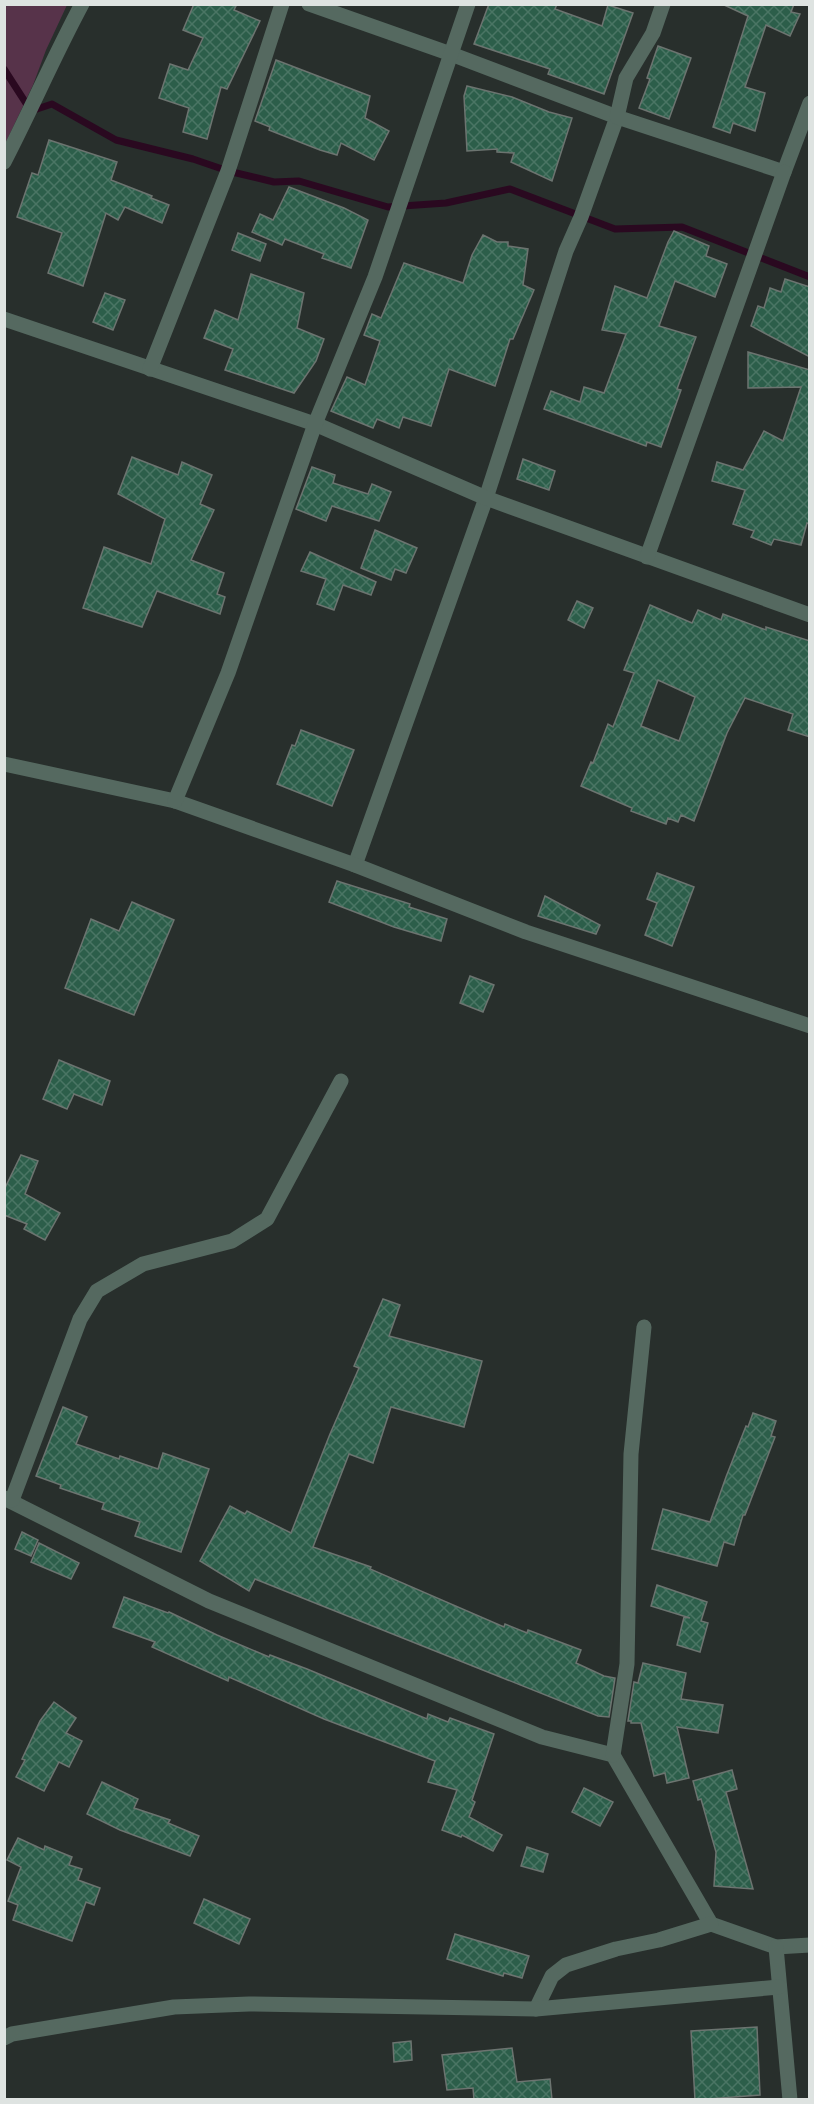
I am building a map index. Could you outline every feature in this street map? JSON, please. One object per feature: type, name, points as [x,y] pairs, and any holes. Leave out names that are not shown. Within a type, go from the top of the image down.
[{"type":"street","points":[[4,162],[82,4]]},
{"type":"street","points":[[150,369],[228,171],[282,4]]},
{"type":"street","points":[[309,4],[451,54],[617,117],[784,172]]},
{"type":"street","points":[[175,801],[228,674],[315,424],[375,277],[468,4]]},
{"type":"street","points":[[355,866],[486,498],[566,251],[581,217],[617,117],[626,78],[653,33],[663,4]]},
{"type":"street","points":[[647,557],[810,103]]},
{"type":"street","points":[[4,319],[315,424],[486,498],[810,615]]},
{"type":"street","points":[[4,764],[175,801],[355,866],[526,932],[810,1026]]},
{"type":"street","points":[[341,1081],[267,1219],[232,1241],[143,1264],[97,1291],[81,1319],[8,1499],[209,1601],[542,1737],[613,1755]]},
{"type":"street","points":[[644,1328],[631,1454],[627,1664],[613,1755],[711,1924]]},
{"type":"street","points":[[536,2009],[552,1976],[566,1965],[616,1948],[659,1941],[711,1924],[776,1947],[810,1945]]},
{"type":"street","points":[[776,1947],[790,2100]]},
{"type":"street","points":[[4,2038],[12,2034],[174,2007],[249,2004],[536,2009],[779,1987]]},
{"type":"shaded area","points":[[5,4],[67,5],[5,144]]},
{"type":"building","points":[[194,4],[237,4],[234,10],[260,21],[227,89],[221,87],[207,139],[183,132],[189,108],[159,98],[170,64],[188,70],[203,38],[183,30]]},
{"type":"building","points":[[489,4],[557,4],[555,9],[602,26],[608,5],[633,13],[604,94],[548,74],[550,69],[474,44]]},
{"type":"building","points":[[722,4],[794,4],[791,12],[800,14],[790,36],[766,25],[745,87],[765,93],[755,131],[733,123],[730,133],[713,127],[748,16]]},
{"type":"building","points":[[658,46],[691,58],[669,119],[639,108],[650,79],[647,78]]},
{"type":"building","points":[[276,60],[370,96],[365,118],[389,131],[374,160],[341,143],[337,155],[320,150],[269,130],[270,127],[255,121]]},
{"type":"building","points":[[467,86],[512,97],[549,112],[572,118],[552,181],[511,162],[514,153],[497,152],[497,149],[467,151],[464,96]]},
{"type":"building","points":[[49,140],[117,162],[111,180],[169,205],[162,223],[125,207],[118,220],[106,213],[83,286],[48,273],[62,233],[17,217],[32,173],[38,175]]},
{"type":"building","points":[[289,187],[344,208],[368,220],[351,268],[322,258],[324,254],[285,239],[282,245],[252,232],[260,214],[273,220]]},
{"type":"building","points":[[674,231],[709,246],[706,256],[727,264],[715,297],[675,281],[659,326],[696,337],[677,389],[681,390],[661,447],[647,442],[646,446],[544,409],[551,391],[580,402],[584,387],[604,393],[626,334],[602,330],[615,286],[647,298]]},
{"type":"building","points":[[238,233],[266,244],[260,261],[232,250]]},
{"type":"building","points":[[483,235],[497,242],[508,242],[508,246],[528,249],[523,285],[534,290],[513,339],[510,339],[495,386],[449,369],[431,426],[403,417],[399,428],[377,419],[373,428],[331,411],[347,377],[365,385],[380,341],[364,335],[372,314],[381,318],[404,263],[463,283],[472,255]]},
{"type":"building","points":[[251,274],[304,293],[297,328],[324,339],[316,361],[294,393],[225,370],[233,349],[204,338],[215,310],[238,320]]},
{"type":"building","points":[[785,279],[810,287],[810,357],[751,326],[758,306],[764,308],[770,288],[781,292]]},
{"type":"building","points":[[105,293],[125,300],[113,330],[93,322]]},
{"type":"building","points":[[748,352],[810,370],[810,524],[807,523],[801,545],[774,539],[771,545],[751,537],[754,531],[733,524],[745,490],[712,481],[717,462],[743,470],[764,431],[783,441],[801,387],[748,388]]},
{"type":"building","points":[[132,457],[178,475],[182,462],[212,475],[200,504],[214,510],[191,560],[224,573],[217,594],[225,597],[220,614],[157,591],[142,627],[83,608],[104,547],[151,564],[165,519],[118,494]]},
{"type":"building","points":[[523,459],[555,471],[549,490],[517,479]]},
{"type":"building","points":[[312,467],[335,475],[333,483],[368,494],[372,484],[391,492],[379,521],[332,506],[326,521],[296,509]]},
{"type":"building","points":[[375,530],[417,548],[406,573],[395,569],[391,580],[361,568]]},
{"type":"building","points":[[310,552],[376,582],[371,595],[343,585],[334,610],[317,604],[326,579],[301,571]]},
{"type":"building","points":[[577,601],[593,608],[584,628],[568,620]]},
{"type":"building","points":[[650,605],[692,623],[698,610],[721,620],[723,614],[766,630],[766,627],[810,641],[810,737],[788,730],[793,714],[745,698],[727,733],[694,821],[681,815],[678,822],[668,818],[666,824],[631,811],[632,808],[581,786],[591,762],[593,763],[608,724],[613,727],[634,673],[624,670]],"holes":[[[658,680],[695,697],[679,741],[641,726]]]},
{"type":"building","points":[[301,730],[354,750],[332,806],[277,784],[292,745],[295,746]]},
{"type":"building","points":[[657,873],[694,887],[672,946],[645,935],[657,903],[647,899]]},
{"type":"building","points":[[337,881],[410,904],[409,907],[447,919],[441,941],[394,927],[329,902]]},
{"type":"building","points":[[545,896],[600,925],[596,934],[538,916]]},
{"type":"building","points":[[132,902],[174,920],[134,1015],[65,988],[91,919],[119,931]]},
{"type":"building","points":[[470,976],[494,985],[483,1012],[460,1003]]},
{"type":"building","points":[[59,1060],[110,1081],[102,1105],[74,1094],[67,1109],[43,1099]]},
{"type":"building","points":[[21,1155],[38,1161],[25,1194],[60,1213],[45,1240],[24,1229],[27,1224],[4,1215],[4,1190]]},
{"type":"building","points":[[383,1299],[400,1305],[389,1336],[482,1361],[464,1427],[391,1407],[373,1463],[349,1454],[313,1547],[371,1567],[370,1569],[504,1627],[505,1624],[527,1633],[528,1630],[581,1650],[576,1663],[604,1676],[615,1678],[609,1717],[598,1716],[255,1579],[249,1591],[200,1561],[230,1506],[245,1514],[247,1511],[291,1533],[359,1368],[354,1366]]},
{"type":"building","points":[[63,1407],[87,1417],[76,1444],[119,1459],[120,1456],[158,1469],[163,1453],[209,1469],[181,1552],[135,1536],[140,1522],[102,1509],[104,1503],[60,1488],[61,1485],[36,1476]]},
{"type":"building","points":[[753,1413],[776,1421],[771,1436],[775,1437],[745,1515],[743,1515],[734,1545],[724,1542],[717,1566],[652,1549],[663,1509],[710,1522]]},
{"type":"building","points":[[22,1532],[38,1540],[31,1556],[15,1549]]},
{"type":"building","points":[[39,1543],[79,1563],[71,1579],[31,1562]]},
{"type":"building","points":[[657,1585],[707,1602],[701,1621],[708,1623],[700,1652],[677,1645],[684,1617],[690,1618],[651,1606]]},
{"type":"building","points":[[124,1597],[169,1612],[269,1657],[270,1655],[307,1669],[427,1719],[428,1714],[448,1722],[450,1718],[494,1734],[472,1800],[475,1802],[469,1817],[502,1835],[493,1851],[462,1835],[461,1837],[442,1830],[457,1790],[428,1782],[435,1761],[324,1719],[229,1677],[228,1681],[152,1647],[155,1642],[113,1627]]},
{"type":"building","points":[[643,1663],[686,1673],[681,1699],[723,1705],[718,1733],[677,1727],[689,1778],[667,1783],[665,1773],[654,1776],[641,1723],[628,1721],[634,1682],[638,1683]]},
{"type":"building","points":[[54,1702],[76,1718],[66,1733],[82,1741],[69,1767],[59,1762],[44,1791],[16,1777],[40,1721]]},
{"type":"building","points":[[732,1770],[737,1789],[726,1792],[753,1889],[714,1886],[716,1852],[701,1799],[698,1800],[693,1781]]},
{"type":"building","points":[[102,1782],[138,1799],[134,1808],[170,1820],[168,1823],[199,1836],[190,1856],[120,1830],[87,1814]]},
{"type":"building","points":[[584,1788],[613,1802],[600,1826],[572,1812]]},
{"type":"building","points":[[18,1838],[44,1850],[45,1846],[72,1857],[69,1865],[82,1869],[78,1880],[100,1888],[94,1905],[86,1902],[72,1941],[13,1920],[18,1905],[8,1901],[21,1867],[7,1860]]},
{"type":"building","points":[[527,1847],[548,1854],[543,1872],[521,1866]]},
{"type":"building","points":[[204,1899],[250,1919],[239,1944],[194,1923]]},
{"type":"building","points":[[455,1934],[529,1956],[522,1978],[504,1973],[503,1976],[447,1959]]},
{"type":"building","points":[[757,2027],[760,2095],[695,2100],[691,2031]]},
{"type":"building","points":[[411,2041],[412,2060],[394,2062],[393,2043]]},
{"type":"building","points":[[512,2048],[517,2082],[550,2079],[552,2100],[474,2100],[473,2088],[447,2090],[442,2055]]},
{"type":"waterway","points":[[4,69],[31,111],[52,104],[116,140],[193,159],[228,171],[274,182],[299,181],[388,207],[446,203],[510,189],[615,229],[682,227],[810,277]]}]
